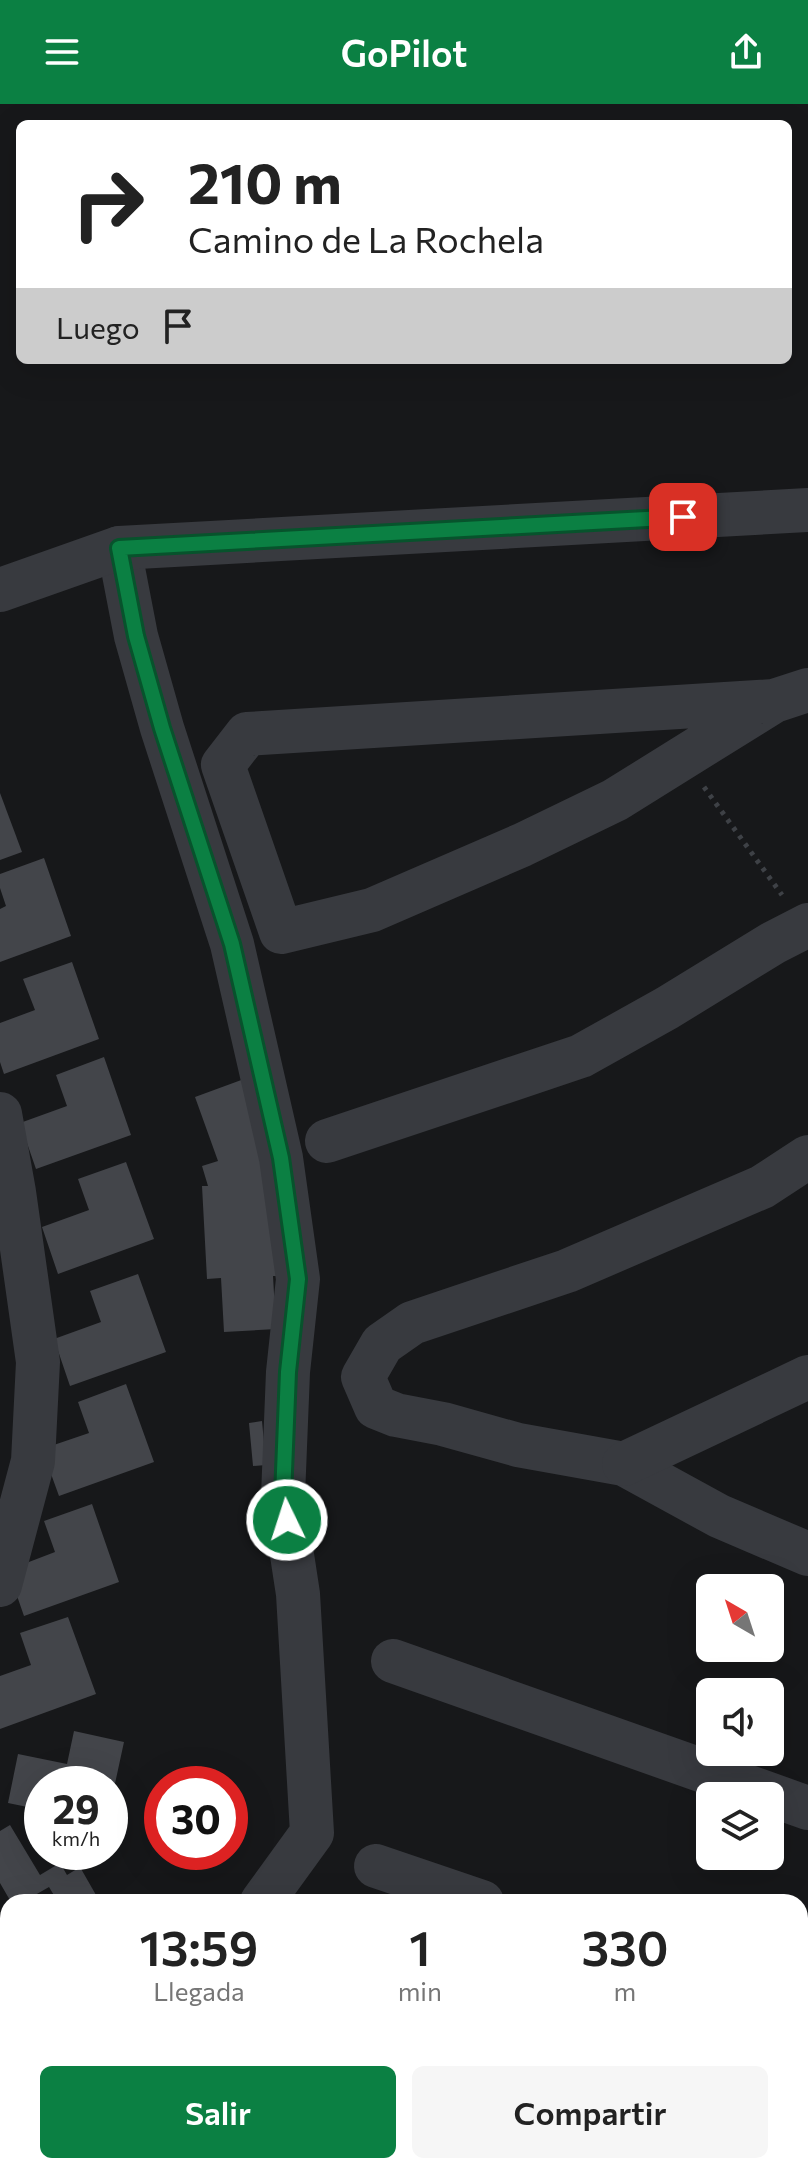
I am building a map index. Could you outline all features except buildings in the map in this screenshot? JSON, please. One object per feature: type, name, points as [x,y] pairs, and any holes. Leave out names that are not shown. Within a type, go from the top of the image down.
[{"type":"street","points":[[0,590],[119,548],[808,510]]},
{"type":"street","points":[[119,548],[136,636],[162,728],[232,944],[281,1158],[298,1279],[288,1372],[283,1496],[298,1594],[312,1833],[268,1894]]},
{"type":"street","points":[[791,696],[683,757],[615,800],[522,845],[372,910],[281,932],[223,765],[247,734],[791,696]]},
{"type":"street","points":[[327,1141],[581,1056],[806,926]]},
{"type":"street","points":[[0,1114],[7,1194],[38,1362],[33,1461],[0,1585]]},
{"type":"street","points":[[808,1157],[762,1187],[567,1271],[412,1323],[382,1344],[363,1377],[376,1407],[396,1415],[443,1424],[518,1445],[624,1464],[719,1516],[808,1554]]},
{"type":"street","points":[[0,1359],[32,1327]]},
{"type":"street","points":[[624,1464],[808,1377]]},
{"type":"street","points":[[393,1661],[808,1808]]},
{"type":"street","points":[[376,1866],[458,1894]]},
{"type":"path","points":[[683,757],[806,926]]},
{"type":"route","points":[[287,1520],[283,1496],[288,1372],[298,1279],[281,1158],[232,944],[162,728],[136,636],[119,548],[683,517]]}]
